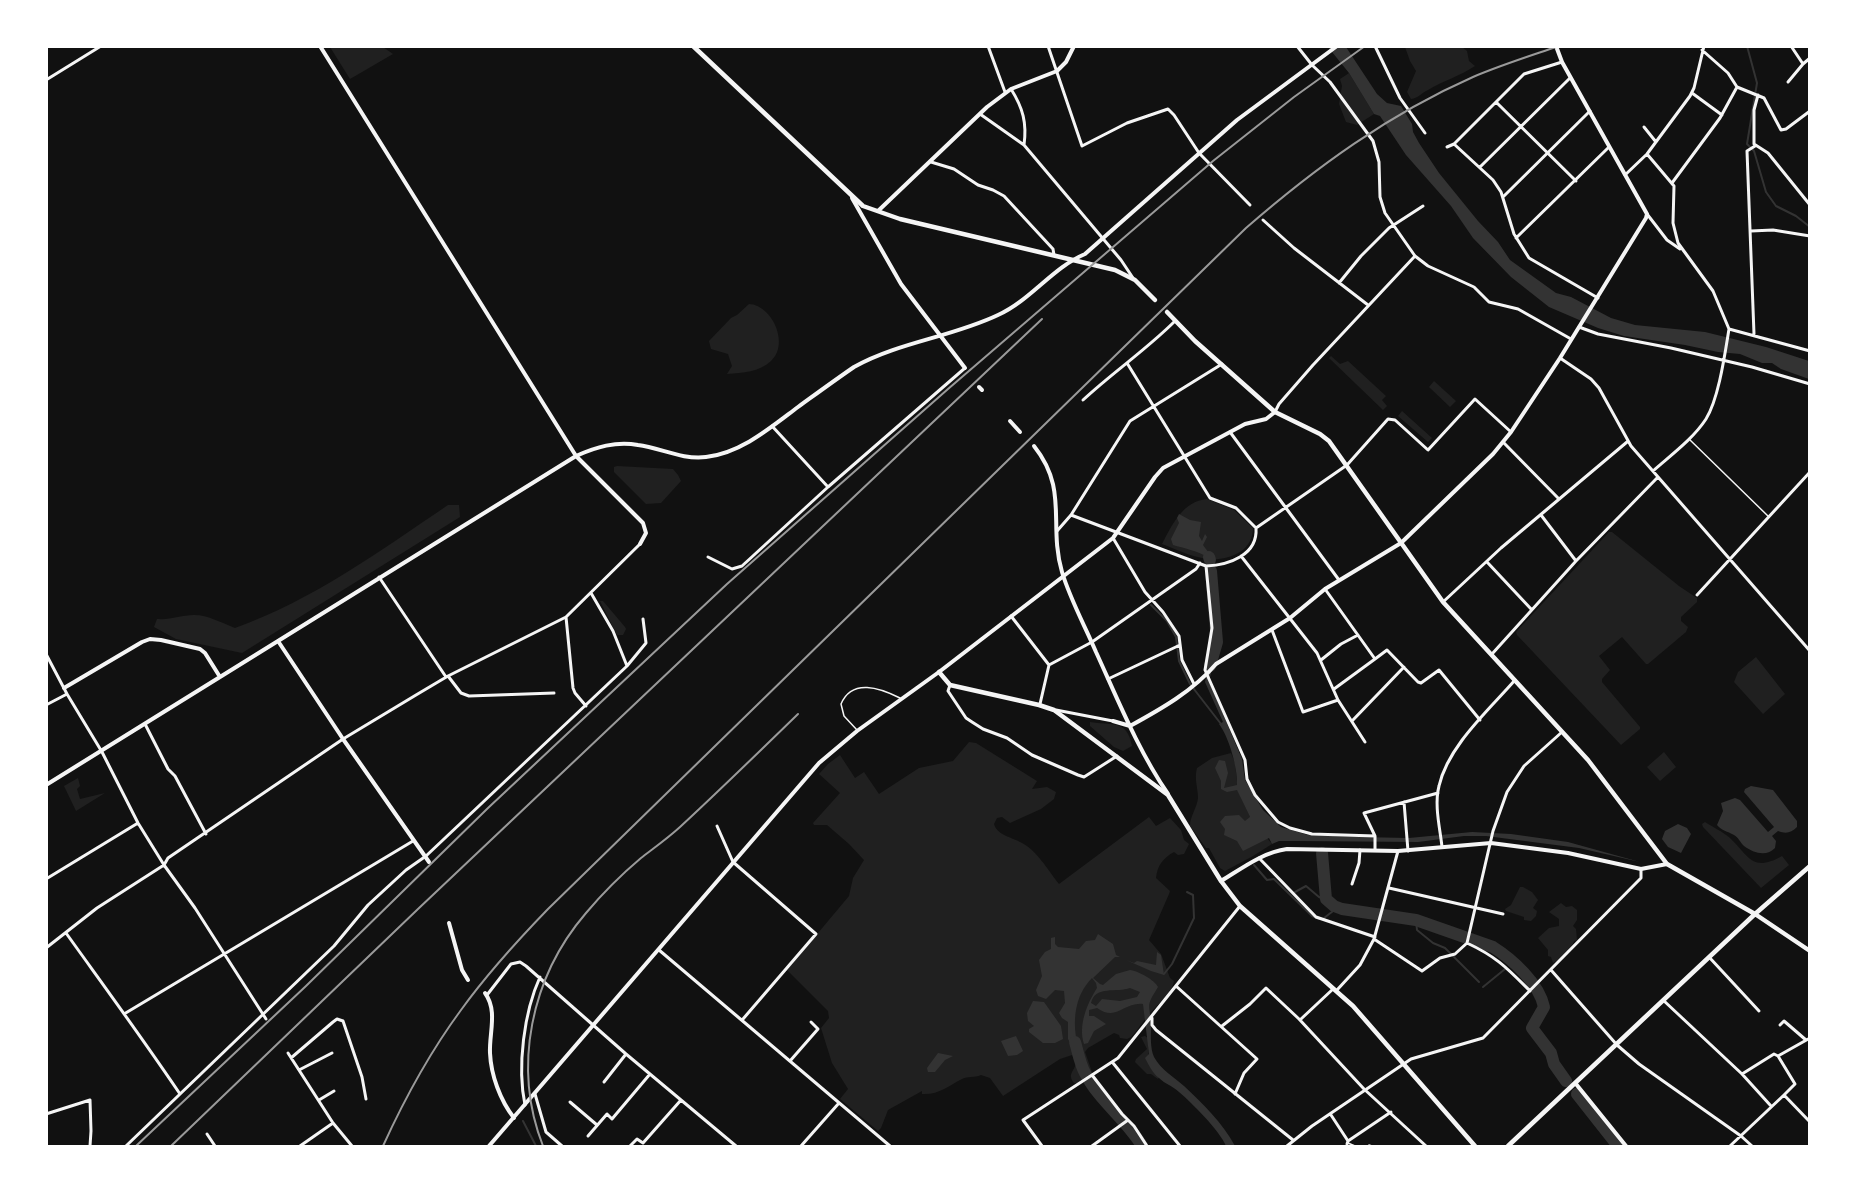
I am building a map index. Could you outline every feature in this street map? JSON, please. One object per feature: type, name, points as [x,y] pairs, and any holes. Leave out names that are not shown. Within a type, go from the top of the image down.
[{"type":"main road","points":[[693,46],[863,206],[878,212],[1115,270],[1134,279],[1155,300]]},
{"type":"main road","points":[[1167,312],[1275,412],[1323,436],[1347,465],[1443,602],[1589,761],[1667,864],[1755,914],[1809,951]]},
{"type":"main road","points":[[939,672],[950,685],[1054,710],[1168,795],[1221,881],[1240,906],[1353,1006],[1476,1146]]},
{"type":"main road","points":[[1510,1146],[1755,914],[1809,868]]},
{"type":"street","points":[[46,80],[101,46]]},
{"type":"street","points":[[46,948],[98,908],[164,865],[168,858],[344,740],[447,677],[566,617],[640,544],[646,533],[643,522],[576,456],[320,46]]},
{"type":"street","points":[[988,46],[1005,92]]},
{"type":"street","points":[[1048,46],[1082,146],[1127,123],[1168,109],[1199,153],[1250,205]]},
{"type":"street","points":[[878,212],[1005,92],[1057,71],[1066,62],[1074,46]]},
{"type":"street","points":[[1297,46],[1330,82],[1373,141],[1378,162],[1380,197],[1385,213],[1415,256],[1428,266],[1474,287],[1489,302],[1518,309],[1571,340]]},
{"type":"street","points":[[46,785],[576,456],[601,446],[627,444],[640,445],[674,455],[705,457],[728,452],[750,441],[854,367],[872,357],[997,316],[1015,306],[1071,260],[1085,254],[1237,120],[1337,46]]},
{"type":"street","points":[[1375,46],[1400,98],[1425,133]]},
{"type":"street","points":[[1556,46],[1562,62],[1647,214],[1667,240],[1682,250]]},
{"type":"street","points":[[1791,46],[1803,64]]},
{"type":"street","points":[[1703,48],[1737,87],[1764,98],[1781,130],[1786,129],[1809,111]]},
{"type":"street","points":[[1624,175],[1647,154],[1692,93],[1703,48]]},
{"type":"street","points":[[1788,82],[1809,58]]},
{"type":"street","points":[[1446,147],[1454,144],[1524,74],[1562,62]]},
{"type":"street","points":[[1480,167],[1571,77]]},
{"type":"street","points":[[1672,183],[1722,115],[1737,87]]},
{"type":"street","points":[[1011,89],[1022,108],[1026,122],[1024,145]]},
{"type":"street","points":[[1692,93],[1722,115]]},
{"type":"street","points":[[1758,95],[1754,110],[1752,139],[1754,146],[1768,153],[1809,205]]},
{"type":"street","points":[[1496,102],[1576,181]]},
{"type":"street","points":[[1504,196],[1590,111]]},
{"type":"street","points":[[980,114],[1024,145],[1121,260],[1134,279]]},
{"type":"street","points":[[1644,128],[1656,142]]},
{"type":"street","points":[[1454,144],[1496,183],[1504,196],[1516,238],[1525,255],[1533,262],[1598,298]]},
{"type":"street","points":[[1754,146],[1748,150],[1754,335]]},
{"type":"street","points":[[1516,238],[1609,147]]},
{"type":"street","points":[[1647,154],[1672,183],[1675,192],[1672,207],[1673,227],[1682,250],[1713,291],[1729,330],[1724,359],[1710,411],[1705,421],[1653,471]]},
{"type":"street","points":[[931,162],[954,169],[978,185],[1004,196],[1053,249],[1054,256]]},
{"type":"street","points":[[708,557],[732,569],[742,566],[828,487],[965,368],[901,284],[852,198]]},
{"type":"street","points":[[1339,283],[1361,256],[1392,225],[1423,206]]},
{"type":"street","points":[[1054,710],[1130,726],[1167,705],[1207,674],[1216,664],[1290,618],[1325,589],[1401,543],[1511,432],[1595,304],[1645,222],[1647,214]]},
{"type":"street","points":[[1263,220],[1294,248],[1368,305]]},
{"type":"street","points":[[1750,231],[1773,230],[1809,236]]},
{"type":"street","points":[[489,1146],[819,763],[857,731],[939,672],[1113,538],[1163,468],[1253,420],[1266,419],[1275,412],[1306,372],[1415,256]]},
{"type":"street","points":[[1083,400],[1107,378],[1155,342],[1175,321]]},
{"type":"street","points":[[1580,326],[1598,334],[1724,359],[1809,384]]},
{"type":"street","points":[[1729,330],[1809,351]]},
{"type":"street","points":[[1560,358],[1591,379],[1599,388],[1628,442],[1731,558],[1809,651]]},
{"type":"street","points":[[1127,363],[1210,498],[1236,508],[1257,528]]},
{"type":"street","points":[[1057,531],[1071,515],[1130,421],[1222,364]]},
{"type":"street","points":[[1071,515],[1206,566],[1226,564],[1250,550],[1255,541],[1257,528],[1347,465],[1390,418],[1428,450],[1475,399],[1511,432]]},
{"type":"street","points":[[1010,421],[1020,432]]},
{"type":"street","points":[[772,426],[828,487]]},
{"type":"street","points":[[1230,432],[1339,580]]},
{"type":"street","points":[[1503,442],[1559,500]]},
{"type":"street","points":[[1443,602],[1501,548],[1628,442]]},
{"type":"street","points":[[1034,446],[1044,459],[1054,485],[1056,548],[1063,576],[1130,726],[1153,772],[1168,795]]},
{"type":"street","points":[[1697,595],[1809,472]]},
{"type":"street","points":[[1492,654],[1576,561],[1658,477]]},
{"type":"street","points":[[1541,515],[1576,561]]},
{"type":"street","points":[[1113,538],[1138,582],[1170,620],[1179,636],[1182,660],[1194,684]]},
{"type":"street","points":[[1241,556],[1321,660],[1338,700],[1365,742]]},
{"type":"street","points":[[1486,562],[1532,610]]},
{"type":"street","points":[[1040,705],[1049,665],[1092,642],[1196,569],[1200,563]]},
{"type":"street","points":[[1206,566],[1212,627],[1206,670],[1245,760],[1247,779],[1255,795],[1278,822],[1290,828],[1312,834],[1375,836]]},
{"type":"street","points":[[379,577],[447,677],[461,693],[469,696],[554,693]]},
{"type":"street","points":[[1325,589],[1375,658]]},
{"type":"street","points":[[591,593],[613,631],[627,666]]},
{"type":"street","points":[[1011,616],[1049,665]]},
{"type":"street","points":[[566,617],[573,688],[586,706]]},
{"type":"street","points":[[126,1146],[334,946],[368,906],[406,870],[426,856],[627,666],[646,643],[643,619]]},
{"type":"street","points":[[1272,630],[1303,712],[1338,700]]},
{"type":"street","points":[[1321,660],[1341,644],[1358,635]]},
{"type":"street","points":[[64,688],[150,639],[200,649],[220,677]]},
{"type":"street","points":[[278,641],[429,862]]},
{"type":"street","points":[[1108,679],[1180,644]]},
{"type":"street","points":[[1334,689],[1387,650],[1418,682],[1421,683],[1439,670],[1480,720]]},
{"type":"street","points":[[46,654],[102,752],[138,823],[164,865],[226,954],[266,1019]]},
{"type":"street","points":[[1352,721],[1404,667]]},
{"type":"street","points":[[1442,847],[1438,792],[1447,763],[1516,679]]},
{"type":"street","points":[[950,685],[948,691],[966,718],[982,729],[1007,738],[1032,755],[1078,775],[1084,777],[1117,756]]},
{"type":"street","points":[[46,705],[67,694]]},
{"type":"street","points":[[145,724],[206,834]]},
{"type":"street","points":[[1259,858],[1316,917],[1374,938],[1422,970],[1440,958],[1453,955],[1467,942],[1493,834],[1507,792],[1524,766],[1563,732]]},
{"type":"street","points":[[1375,848],[1375,836],[1364,813],[1438,792]]},
{"type":"street","points":[[1404,802],[1408,851]]},
{"type":"street","points":[[46,879],[138,823]]},
{"type":"street","points":[[717,826],[733,862],[816,934],[743,1019]]},
{"type":"street","points":[[124,1014],[415,840]]},
{"type":"street","points":[[1221,881],[1259,858],[1287,849],[1360,850],[1375,848],[1408,851],[1491,843],[1568,853],[1641,869],[1667,864]]},
{"type":"street","points":[[1352,884],[1360,850]]},
{"type":"street","points":[[1300,1020],[1360,965],[1374,938],[1398,851]]},
{"type":"street","points":[[1287,1146],[1411,1059],[1483,1038],[1641,878],[1641,869]]},
{"type":"street","points":[[1389,888],[1503,914]]},
{"type":"street","points":[[1042,1146],[1023,1120],[1113,1063],[1240,906]]},
{"type":"street","points":[[449,923],[462,970],[468,980]]},
{"type":"street","points":[[66,933],[180,1094]]},
{"type":"street","points":[[1467,942],[1491,954],[1531,991]]},
{"type":"street","points":[[659,950],[890,1146]]},
{"type":"street","points":[[1709,957],[1759,1011]]},
{"type":"street","points":[[514,1118],[491,1068],[489,1051],[492,1008],[486,994],[512,964],[520,962],[736,1146]]},
{"type":"street","points":[[1551,970],[1617,1045],[1639,1064],[1752,1146]]},
{"type":"street","points":[[525,1105],[523,1095],[524,1038],[526,1021],[540,977]]},
{"type":"street","points":[[1176,986],[1257,1059],[1245,1072],[1235,1094]]},
{"type":"street","points":[[1222,1026],[1250,1004],[1266,987],[1364,1089],[1368,1090],[1426,1146]]},
{"type":"street","points":[[1663,1000],[1742,1074],[1770,1106]]},
{"type":"street","points":[[1152,1017],[1152,1025],[1156,1030],[1293,1140]]},
{"type":"street","points":[[291,1058],[337,1019],[343,1021],[360,1070],[366,1099]]},
{"type":"street","points":[[1742,1074],[1774,1054],[1778,1056],[1808,1039],[1784,1021],[1780,1025]]},
{"type":"street","points":[[790,1061],[818,1029],[811,1022]]},
{"type":"street","points":[[288,1053],[333,1123],[352,1146]]},
{"type":"street","points":[[299,1070],[332,1053]]},
{"type":"street","points":[[604,1082],[626,1054]]},
{"type":"street","points":[[1730,1146],[1795,1084],[1778,1056]]},
{"type":"street","points":[[1113,1063],[1180,1146]]},
{"type":"street","points":[[588,1136],[607,1114],[612,1119],[650,1074]]},
{"type":"street","points":[[1091,1076],[1147,1146]]},
{"type":"street","points":[[1576,1084],[1626,1146]]},
{"type":"street","points":[[319,1100],[334,1091]]},
{"type":"street","points":[[535,1094],[546,1132],[562,1146]]},
{"type":"street","points":[[1784,1095],[1809,1122]]},
{"type":"street","points":[[46,1114],[90,1100],[90,1146]]},
{"type":"street","points":[[630,1146],[637,1138],[643,1143],[681,1100]]},
{"type":"street","points":[[570,1102],[597,1125]]},
{"type":"street","points":[[801,1146],[838,1103]]},
{"type":"street","points":[[1330,1114],[1347,1143],[1391,1112]]},
{"type":"street","points":[[1092,1146],[1126,1122]]},
{"type":"street","points":[[300,1146],[333,1123]]},
{"type":"street","points":[[207,1134],[215,1146]]},
{"type":"street","points":[[724,1146],[729,1141]]},
{"type":"lane","points":[[1688,438],[1770,517]]},
{"type":"lane","points":[[857,731],[844,716],[841,704],[852,690],[863,687],[879,690],[902,699]]},
{"type":"lane","points":[[1347,1143],[1355,1146]]},
{"type":"lane","points":[[1368,1146],[1372,1146]]},
{"type":"shaded area","points":[[330,47],[383,47],[393,54],[350,79]]},
{"type":"shaded area","points":[[1328,47],[1346,47],[1377,94],[1387,103],[1401,106],[1412,124],[1413,132],[1419,143],[1439,173],[1498,242],[1510,260],[1556,293],[1571,297],[1611,318],[1635,325],[1705,332],[1766,347],[1809,361],[1809,379],[1781,369],[1772,363],[1762,363],[1740,354],[1624,336],[1598,328],[1549,307],[1511,277],[1473,238],[1451,206],[1406,155],[1380,116],[1374,114],[1349,73]]},
{"type":"shaded area","points":[[1405,47],[1462,47],[1467,51],[1469,61],[1475,66],[1411,99],[1407,92],[1416,71]]},
{"type":"shaded area","points":[[1349,73],[1374,114],[1357,125],[1346,122],[1339,104],[1342,86],[1340,79]]},
{"type":"shaded area","points":[[749,304],[765,311],[771,318],[776,326],[779,345],[771,361],[761,368],[727,374],[732,366],[728,354],[711,349],[709,341],[731,318]]},
{"type":"shaded area","points":[[1331,356],[1340,364],[1348,361],[1386,396],[1382,400],[1387,406],[1383,410],[1329,358]]},
{"type":"shaded area","points":[[1434,381],[1456,401],[1450,407],[1429,387]]},
{"type":"shaded area","points":[[1402,411],[1432,438],[1428,442],[1398,416]]},
{"type":"shaded area","points":[[614,467],[673,469],[681,481],[661,503],[646,504],[614,472]]},
{"type":"shaded area","points":[[1207,499],[1234,510],[1253,528],[1251,539],[1245,548],[1230,557],[1210,559],[1191,555],[1162,544],[1174,522],[1185,509],[1191,504]]},
{"type":"shaded area","points":[[448,505],[459,505],[460,517],[242,653],[176,639],[154,627],[157,619],[199,615],[235,628],[264,617],[319,589]]},
{"type":"shaded area","points":[[1179,514],[1190,520],[1201,522],[1199,536],[1202,541],[1205,534],[1207,537],[1203,545],[1211,556],[1173,545],[1171,539],[1179,523],[1177,518]]},
{"type":"shaded area","points":[[1609,532],[1612,532],[1697,598],[1697,602],[1681,617],[1681,621],[1688,627],[1686,632],[1648,664],[1622,637],[1599,656],[1610,670],[1602,682],[1640,727],[1621,745],[1516,632]]},
{"type":"shaded area","points":[[600,601],[603,601],[625,627],[623,635],[617,635]]},
{"type":"shaded area","points":[[1756,657],[1785,694],[1763,714],[1734,682],[1738,672]]},
{"type":"shaded area","points":[[1210,660],[1214,661],[1209,681],[1242,759],[1245,780],[1263,810],[1281,827],[1308,835],[1357,837],[1409,838],[1472,832],[1511,834],[1568,842],[1640,862],[1579,848],[1486,836],[1464,836],[1418,842],[1279,841],[1272,844],[1269,838],[1243,851],[1237,841],[1224,835],[1225,829],[1220,822],[1225,816],[1239,815],[1245,821],[1250,817],[1237,790],[1227,792],[1221,789],[1221,781],[1215,768],[1219,760],[1225,761],[1228,773],[1224,788],[1237,785],[1232,753],[1219,724],[1223,722],[1205,682]]},
{"type":"shaded area","points":[[1090,722],[1122,727],[1130,737],[1132,746],[1123,751],[1114,747],[1090,726]]},
{"type":"shaded area","points":[[969,742],[976,743],[1037,781],[1032,789],[1047,787],[1056,792],[1054,799],[1041,809],[1010,823],[1002,817],[997,818],[994,824],[1001,833],[1026,845],[1059,884],[1149,817],[1156,826],[1170,818],[1181,830],[1184,840],[1189,844],[1184,854],[1178,855],[1174,852],[1159,866],[1156,878],[1170,891],[1149,940],[1161,954],[1170,978],[1174,981],[1168,993],[1131,1037],[1120,1038],[1114,1033],[1088,1048],[1085,1052],[1092,1072],[1077,1083],[1074,1083],[1071,1077],[1076,1063],[1072,1055],[1060,1059],[1003,1096],[990,1078],[981,1075],[962,1079],[933,1093],[922,1094],[922,1091],[888,1110],[878,1131],[840,1099],[848,1089],[832,1063],[821,1028],[829,1018],[828,1011],[787,970],[849,896],[853,878],[864,860],[827,825],[814,825],[813,823],[840,793],[819,774],[840,755],[855,778],[864,772],[879,794],[919,768],[953,761]]},
{"type":"shaded area","points":[[1664,752],[1676,767],[1660,781],[1647,767]]},
{"type":"shaded area","points":[[1231,753],[1235,763],[1238,791],[1250,817],[1272,844],[1225,871],[1220,868],[1209,848],[1206,848],[1190,826],[1198,798],[1197,768],[1212,758]]},
{"type":"shaded area","points":[[78,778],[80,786],[77,789],[80,799],[105,793],[76,811],[64,786]]},
{"type":"shaded area","points":[[1751,786],[1773,790],[1797,821],[1797,827],[1793,831],[1786,833],[1778,831],[1772,836],[1776,841],[1772,851],[1756,852],[1744,846],[1735,836],[1717,825],[1723,811],[1721,803],[1735,798],[1740,800],[1768,832],[1774,827],[1744,792]]},
{"type":"shaded area","points":[[1705,822],[1730,838],[1757,863],[1772,861],[1782,856],[1789,865],[1761,888],[1703,827],[1702,824]]},
{"type":"shaded area","points":[[1678,824],[1687,828],[1691,834],[1681,853],[1668,847],[1662,839],[1665,831]]},
{"type":"shaded area","points":[[1520,887],[1532,892],[1538,900],[1533,908],[1537,911],[1536,916],[1531,921],[1524,920],[1524,917],[1505,909],[1511,905]]},
{"type":"shaded area","points":[[1561,903],[1577,910],[1577,920],[1573,926],[1576,929],[1577,940],[1565,954],[1553,963],[1551,957],[1548,956],[1548,950],[1538,938],[1549,928],[1559,926],[1559,919],[1549,912]]},
{"type":"shaded area","points":[[1098,934],[1113,944],[1116,955],[1120,957],[1115,957],[1093,978],[1100,984],[1103,985],[1116,974],[1130,970],[1146,976],[1156,984],[1158,987],[1149,1005],[1151,1046],[1154,1057],[1164,1070],[1212,1114],[1235,1146],[1226,1146],[1198,1110],[1151,1069],[1145,1058],[1149,1054],[1143,1004],[1136,1004],[1110,1013],[1097,1008],[1089,1010],[1089,1016],[1094,1016],[1106,1024],[1094,1031],[1088,1043],[1084,1044],[1082,1029],[1084,1015],[1097,988],[1092,978],[1078,1001],[1075,1028],[1078,1046],[1073,1048],[1068,1039],[1068,1022],[1059,1013],[1065,1003],[1064,991],[1055,990],[1046,999],[1038,996],[1036,990],[1042,976],[1039,960],[1045,952],[1051,949],[1051,938],[1055,937],[1055,944],[1058,947],[1079,949],[1086,941],[1095,940]],"holes":[[[1130,988],[1140,992],[1137,997],[1120,1001],[1102,999],[1096,1006],[1091,1003],[1093,997],[1102,992]]]},
{"type":"shaded area","points":[[1157,952],[1161,955],[1164,975],[1126,960],[1156,965]]},
{"type":"shaded area","points":[[1033,1001],[1044,1002],[1061,1026],[1063,1039],[1055,1043],[1043,1043],[1029,1032],[1029,1029],[1034,1026],[1028,1021],[1027,1013]]},
{"type":"shaded area","points":[[1016,1036],[1023,1051],[1017,1055],[1008,1056],[1001,1041]]},
{"type":"shaded area","points":[[1145,1036],[1149,1039],[1150,1065],[1159,1077],[1158,1079],[1147,1074],[1135,1062],[1147,1049],[1141,1037]]},
{"type":"shaded area","points":[[938,1053],[953,1056],[945,1060],[935,1072],[928,1072],[927,1068]]},
{"type":"waterway","points":[[1747,46],[1757,83],[1747,144],[1754,151],[1766,192],[1776,206],[1796,216],[1810,227]]},
{"type":"waterway","points":[[1210,666],[1217,642],[1211,571]]},
{"type":"waterway","points":[[1151,605],[1167,621],[1176,637],[1179,661],[1190,684],[1221,724]]},
{"type":"waterway","points":[[1322,853],[1326,899],[1334,906],[1416,920],[1493,947],[1516,965],[1537,989],[1544,1007],[1532,1028],[1551,1053],[1554,1064],[1566,1081]]},
{"type":"waterway","points":[[1254,865],[1267,880],[1274,879],[1312,916],[1319,919]]},
{"type":"waterway","points":[[1295,892],[1306,886],[1326,900]]},
{"type":"waterway","points":[[1164,974],[1172,964],[1194,918],[1193,895],[1187,892]]},
{"type":"waterway","points":[[1324,918],[1337,908]]},
{"type":"waterway","points":[[1416,920],[1417,930],[1433,943],[1445,948],[1479,982]]},
{"type":"waterway","points":[[1483,987],[1505,969]]},
{"type":"waterway","points":[[1075,1042],[1082,1066],[1091,1083],[1142,1146]]},
{"type":"waterway","points":[[1577,1094],[1618,1146]]},
{"type":"waterway","points":[[523,1121],[536,1146]]},
{"type":"railway","points":[[136,1146],[306,986],[488,808],[727,584],[948,389],[1213,161],[1294,97],[1365,46]]},
{"type":"railway","points":[[383,1146],[418,1076],[439,1042],[481,984],[525,933],[1246,228],[1299,184],[1382,125],[1473,77],[1559,46]]},
{"type":"railway","points":[[171,1146],[1042,319]]},
{"type":"railway","points":[[543,1146],[534,1116],[529,1085],[528,1054],[532,1024],[540,994],[567,938],[619,877],[680,827],[798,714]]}]
